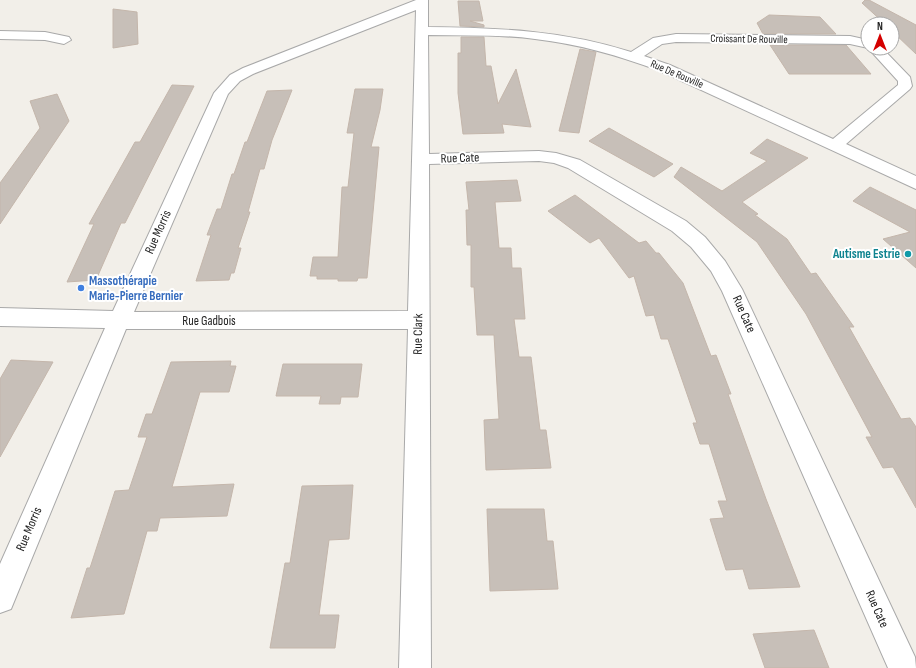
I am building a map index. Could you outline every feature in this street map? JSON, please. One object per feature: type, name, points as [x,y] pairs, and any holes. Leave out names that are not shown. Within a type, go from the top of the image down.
[{"type":"street","name":"Rue Clark","points":[[415,668],[419,159],[422,1]]},
{"type":"street","name":"Rue Morris","points":[[0,598],[119,321],[220,93],[235,78],[248,71],[422,1]]},
{"type":"street","name":"Rue De Rouville","points":[[421,31],[488,32],[550,37],[579,41],[634,56],[665,68],[916,183]]},
{"type":"street","points":[[0,35],[45,36],[64,40]]},
{"type":"street","name":"Croissant De Rouville","points":[[634,56],[658,41],[676,38],[850,40],[860,42]]},
{"type":"street","points":[[835,146],[905,86],[905,80],[882,56]]},
{"type":"street","name":"Rue Cate","points":[[419,159],[539,156],[556,158],[574,164],[679,226],[698,242],[718,266],[732,289],[904,668]]},
{"type":"street","name":"Rue Gadbois","points":[[0,317],[119,321],[418,320]]},
{"type":"building","points":[[865,0],[869,0],[899,16],[876,16],[862,3]]},
{"type":"building","points":[[458,1],[479,1],[483,21],[470,21],[484,25],[484,27],[460,26]]},
{"type":"building","points":[[113,9],[137,12],[138,44],[113,48]]},
{"type":"building","points":[[769,15],[820,17],[836,34],[763,34],[757,23]]},
{"type":"building","points":[[900,16],[916,25],[916,54],[900,39]]},
{"type":"building","points":[[461,37],[484,37],[486,66],[491,66],[498,104],[516,69],[531,127],[502,124],[504,133],[463,134],[458,93],[458,53],[461,53]]},
{"type":"building","points":[[770,45],[846,45],[871,74],[789,74]]},
{"type":"building","points":[[580,49],[596,52],[579,133],[559,131]]},
{"type":"building","points":[[172,85],[194,86],[125,223],[121,223],[96,280],[67,282],[94,224],[89,224],[135,142],[140,142]]},
{"type":"building","points":[[355,89],[383,89],[380,110],[371,147],[379,147],[367,278],[358,278],[357,281],[317,279],[317,276],[310,276],[313,257],[338,257],[342,187],[348,187],[354,133],[347,133]]},
{"type":"building","points":[[292,90],[272,140],[264,169],[260,169],[248,212],[250,212],[238,248],[241,248],[234,273],[231,273],[229,280],[196,281],[211,235],[207,235],[217,209],[221,209],[232,174],[234,174],[245,142],[247,142],[267,91]]},
{"type":"building","points":[[57,94],[69,121],[0,224],[0,183],[40,128],[30,101]]},
{"type":"building","points":[[609,128],[673,164],[654,177],[589,141]]},
{"type":"building","points":[[767,139],[808,158],[742,202],[758,214],[755,215],[787,239],[811,274],[816,273],[854,327],[849,327],[901,419],[910,418],[916,427],[916,508],[893,467],[883,468],[866,437],[872,437],[806,314],[757,242],[674,177],[681,167],[722,191],[767,161],[750,153]]},
{"type":"building","points":[[517,180],[521,201],[495,202],[499,248],[511,248],[512,268],[521,268],[525,319],[514,319],[519,357],[531,357],[540,430],[546,430],[551,468],[486,470],[484,420],[499,419],[494,335],[477,335],[474,287],[471,287],[471,245],[467,245],[466,210],[469,210],[466,182]]},
{"type":"building","points":[[870,187],[916,210],[916,268],[883,239],[910,232],[853,201]]},
{"type":"building","points":[[575,195],[639,243],[646,241],[656,253],[659,253],[683,283],[711,356],[716,355],[731,394],[728,394],[766,499],[800,587],[749,589],[743,569],[726,570],[710,519],[724,518],[718,501],[727,501],[709,444],[700,444],[693,423],[697,423],[668,339],[661,339],[654,315],[646,316],[634,276],[629,278],[599,238],[590,243],[548,211]]},
{"type":"building","points":[[11,360],[53,362],[0,457],[0,379]]},
{"type":"building","points":[[231,361],[230,366],[236,366],[229,392],[200,392],[172,487],[234,484],[227,516],[160,518],[157,531],[147,531],[124,614],[71,618],[87,568],[90,568],[115,491],[129,490],[147,437],[138,437],[146,414],[152,414],[171,362]]},
{"type":"building","points":[[283,364],[362,364],[358,397],[341,397],[340,404],[319,404],[321,396],[276,396]]},
{"type":"building","points":[[353,485],[349,539],[329,540],[319,615],[339,615],[335,648],[270,648],[285,563],[290,563],[302,486]]},
{"type":"building","points":[[487,509],[544,509],[547,541],[553,541],[558,589],[490,591]]},
{"type":"building","points":[[814,630],[829,668],[765,668],[753,634]]},
{"type":"place","name":"Autisme Estrie","points":[[908,254]]},
{"type":"place","name":"Massothérapie Marie-Pierre Bernier","points":[[81,288]]}]
